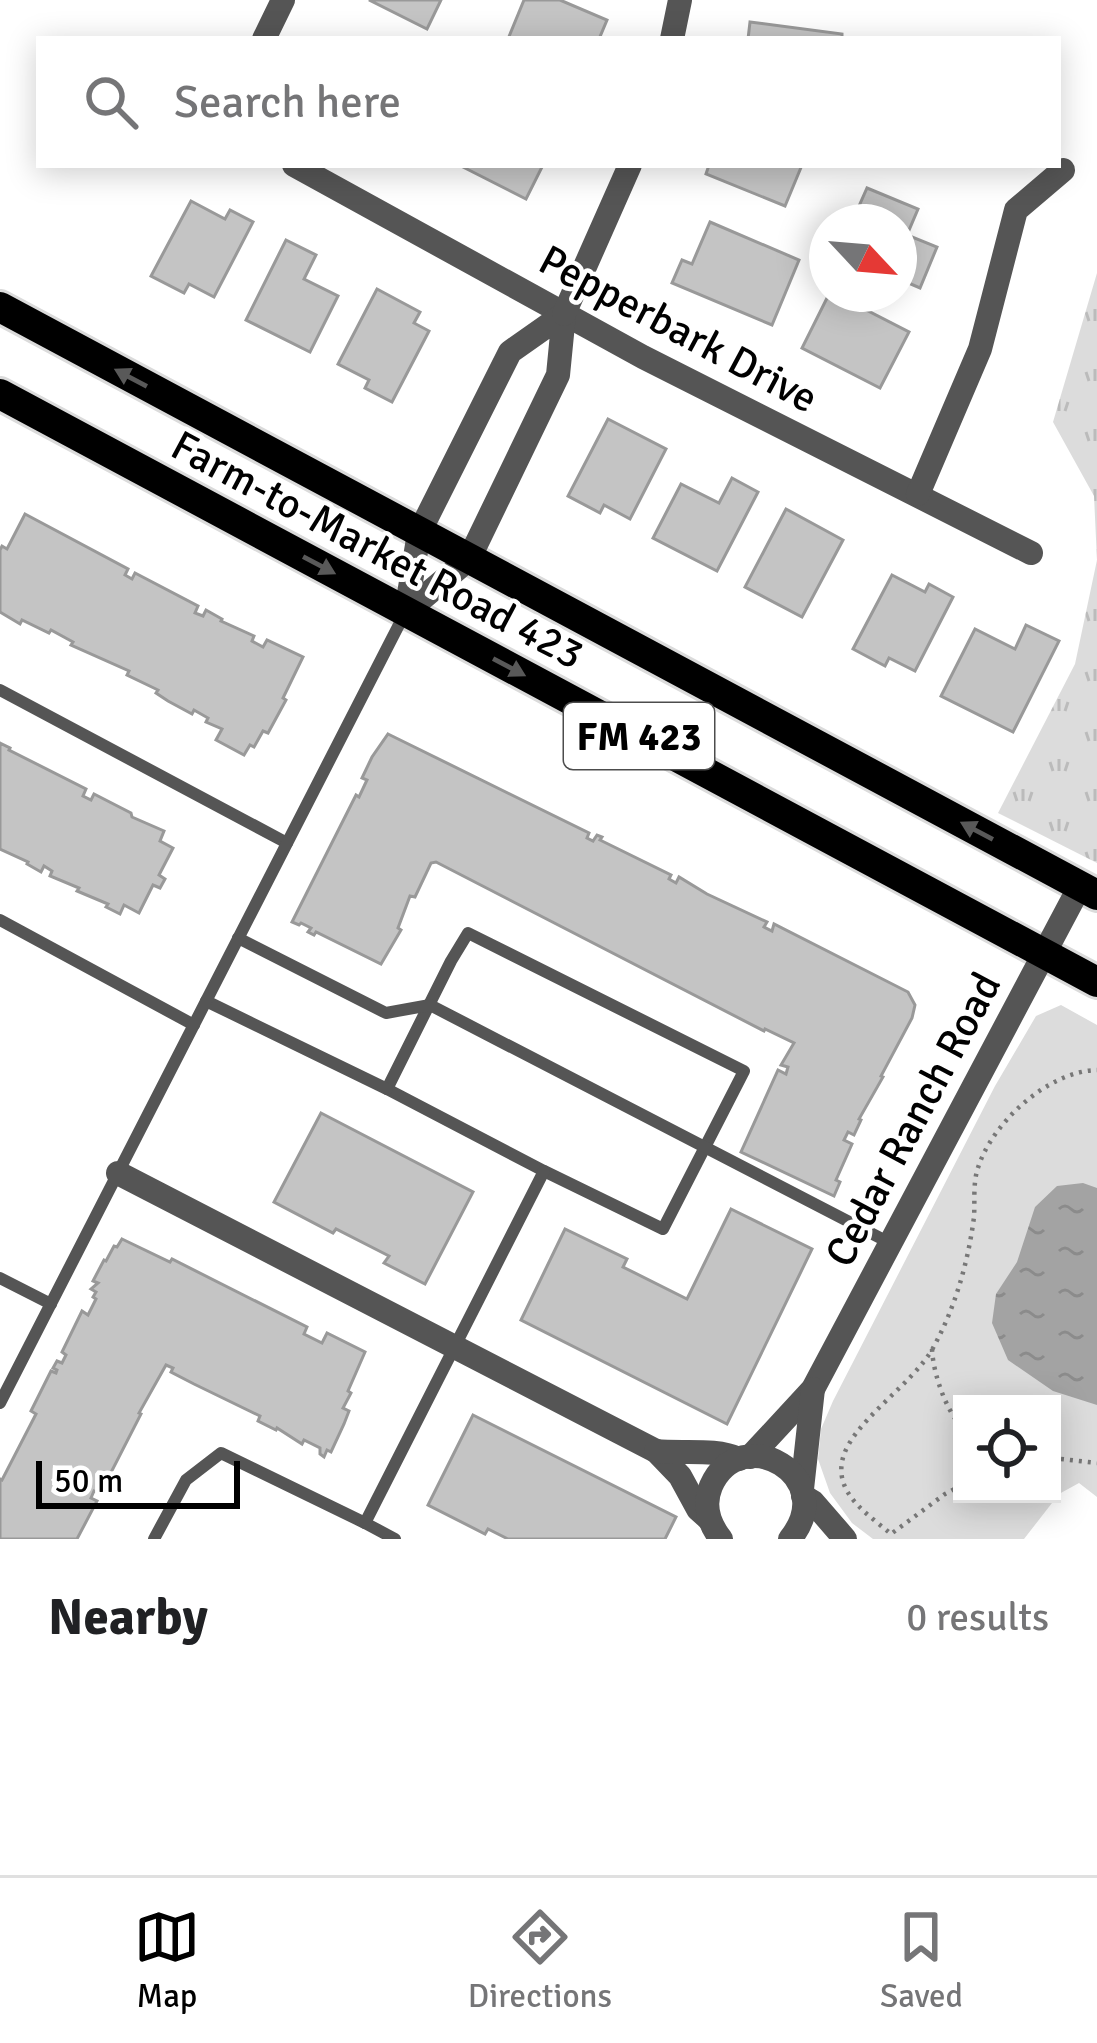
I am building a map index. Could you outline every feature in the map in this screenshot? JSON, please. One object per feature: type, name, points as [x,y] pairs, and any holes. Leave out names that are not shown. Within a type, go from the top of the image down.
[{"type":"main road","name":"Farm-to-Market Road 423","points":[[0,308],[1089,890]]},
{"type":"main road","name":"Farm-to-Market Road 423","points":[[0,394],[1097,982]]},
{"type":"street","points":[[265,36],[283,0]]},
{"type":"street","points":[[673,36],[680,0]]},
{"type":"street","name":"Pepperbark Drive","points":[[299,168],[643,357],[1031,553]]},
{"type":"street","points":[[406,612],[469,559],[558,375],[564,314],[629,168]]},
{"type":"street","points":[[918,494],[980,349],[1016,210],[1063,170]]},
{"type":"street","points":[[406,612],[419,533],[510,352],[564,314]]},
{"type":"street","name":"Cedar Ranch Road","points":[[714,1532],[708,1495],[712,1484],[728,1465],[745,1458],[813,1388],[1044,953],[1089,890]]},
{"type":"street","points":[[118,1173],[656,1451],[680,1476],[714,1532]]},
{"type":"street","name":"Cedar Ranch Road","points":[[790,1539],[800,1525],[813,1388]]},
{"type":"street","points":[[656,1451],[762,1456],[783,1465],[845,1539]]},
{"type":"lane","points":[[0,1403],[406,612]]},
{"type":"lane","points":[[0,690],[287,844]]},
{"type":"lane","points":[[0,920],[194,1024]]},
{"type":"lane","points":[[206,1001],[663,1229],[744,1072],[468,933],[387,1089]]},
{"type":"lane","points":[[238,938],[386,1013],[430,1005],[890,1244]]},
{"type":"lane","points":[[365,1523],[544,1171]]},
{"type":"lane","points":[[0,1278],[51,1304]]},
{"type":"lane","points":[[154,1539],[186,1480],[221,1453],[395,1539]]},
{"type":"path","points":[[953,1490],[891,1534],[853,1501],[842,1481],[842,1460],[851,1440],[910,1381],[932,1349],[958,1293],[969,1251],[977,1171],[986,1149],[1028,1100],[1055,1080],[1097,1070]]},
{"type":"path","points":[[932,1349],[953,1414]]},
{"type":"path","points":[[1061,1459],[1097,1463]]},
{"type":"green space","points":[[1097,273],[1097,560],[1094,496],[1053,422]]},
{"type":"green space","points":[[1097,560],[1097,863],[998,813],[1075,664]]},
{"type":"green space","points":[[1061,1005],[1097,1025],[1097,1497],[1079,1483],[1061,1493],[1061,1395],[953,1395],[953,1503],[1052,1503],[1024,1539],[873,1539],[852,1523],[830,1493],[818,1459],[821,1429],[995,1086],[1036,1016]]},
{"type":"water","points":[[1083,1183],[1097,1188],[1097,1405],[1053,1391],[1008,1360],[992,1323],[996,1294],[1017,1262],[1035,1207],[1057,1186]]},
{"type":"building","points":[[369,0],[441,0],[427,29]]},
{"type":"building","points":[[524,0],[560,0],[607,20],[600,36],[509,36]]},
{"type":"building","points":[[750,22],[842,34],[842,36],[748,36]]},
{"type":"building","points":[[465,168],[542,168],[526,199]]},
{"type":"building","points":[[708,168],[801,168],[785,206],[706,174]]},
{"type":"building","points":[[867,188],[906,204],[860,204]]},
{"type":"building","points":[[191,201],[225,219],[230,210],[253,222],[214,297],[189,284],[184,293],[151,276]]},
{"type":"building","points":[[710,222],[799,260],[772,325],[672,283],[682,260],[692,264]]},
{"type":"building","points":[[917,239],[937,247],[917,287]]},
{"type":"building","points":[[286,240],[316,255],[304,279],[338,296],[310,352],[246,320]]},
{"type":"building","points":[[377,289],[420,312],[414,323],[429,331],[392,402],[365,388],[369,380],[338,364]]},
{"type":"building","points":[[820,312],[870,312],[909,332],[880,388],[802,348]]},
{"type":"building","points":[[608,419],[666,449],[630,519],[604,505],[600,513],[568,496]]},
{"type":"building","points":[[732,478],[758,492],[717,571],[653,538],[681,484],[719,503]]},
{"type":"building","points":[[786,509],[843,540],[802,617],[745,587]]},
{"type":"building","points":[[25,514],[128,569],[125,575],[132,579],[135,573],[198,606],[195,613],[203,616],[206,610],[254,636],[252,641],[263,647],[267,640],[303,657],[268,733],[263,731],[244,755],[216,740],[222,729],[206,722],[208,718],[168,701],[158,690],[127,675],[129,671],[71,645],[51,630],[22,620],[20,624],[0,612],[0,550],[2,546],[7,549]]},
{"type":"building","points":[[892,575],[925,592],[929,584],[953,597],[915,671],[889,658],[885,666],[853,649]]},
{"type":"building","points":[[1026,625],[1059,641],[1013,732],[941,696],[975,629],[1015,649]]},
{"type":"building","points":[[388,734],[589,833],[587,838],[593,841],[597,835],[602,837],[600,840],[671,875],[669,879],[676,883],[679,877],[767,922],[764,927],[772,931],[774,924],[908,992],[915,1005],[912,1018],[854,1135],[848,1132],[844,1140],[852,1144],[834,1196],[741,1152],[778,1070],[786,1074],[788,1067],[781,1065],[794,1043],[436,862],[431,863],[415,897],[410,896],[401,930],[381,964],[292,922],[356,795],[359,797],[372,757]]},
{"type":"building","points":[[0,743],[86,789],[83,796],[91,800],[94,794],[164,831],[160,841],[173,848],[159,875],[165,879],[160,888],[153,885],[139,913],[124,905],[120,914],[50,876],[52,871],[44,866],[41,872],[0,849]]},
{"type":"building","points":[[321,1113],[473,1192],[425,1284],[384,1263],[389,1256],[274,1202]]},
{"type":"building","points":[[731,1209],[812,1249],[727,1424],[521,1320],[565,1229],[627,1259],[623,1267],[687,1299]]},
{"type":"building","points":[[122,1239],[307,1327],[304,1334],[322,1343],[327,1333],[365,1352],[343,1408],[349,1411],[344,1424],[324,1457],[320,1448],[258,1421],[260,1416],[171,1372],[173,1368],[166,1365],[100,1494],[94,1491],[91,1498],[97,1501],[77,1539],[0,1539],[0,1479],[36,1414],[31,1411],[51,1371],[56,1373],[53,1368],[66,1355],[62,1352],[82,1311],[88,1315],[96,1299],[91,1289],[98,1283],[93,1281]]},
{"type":"building","points":[[473,1415],[676,1517],[665,1539],[508,1539],[488,1529],[485,1534],[428,1505]]}]
